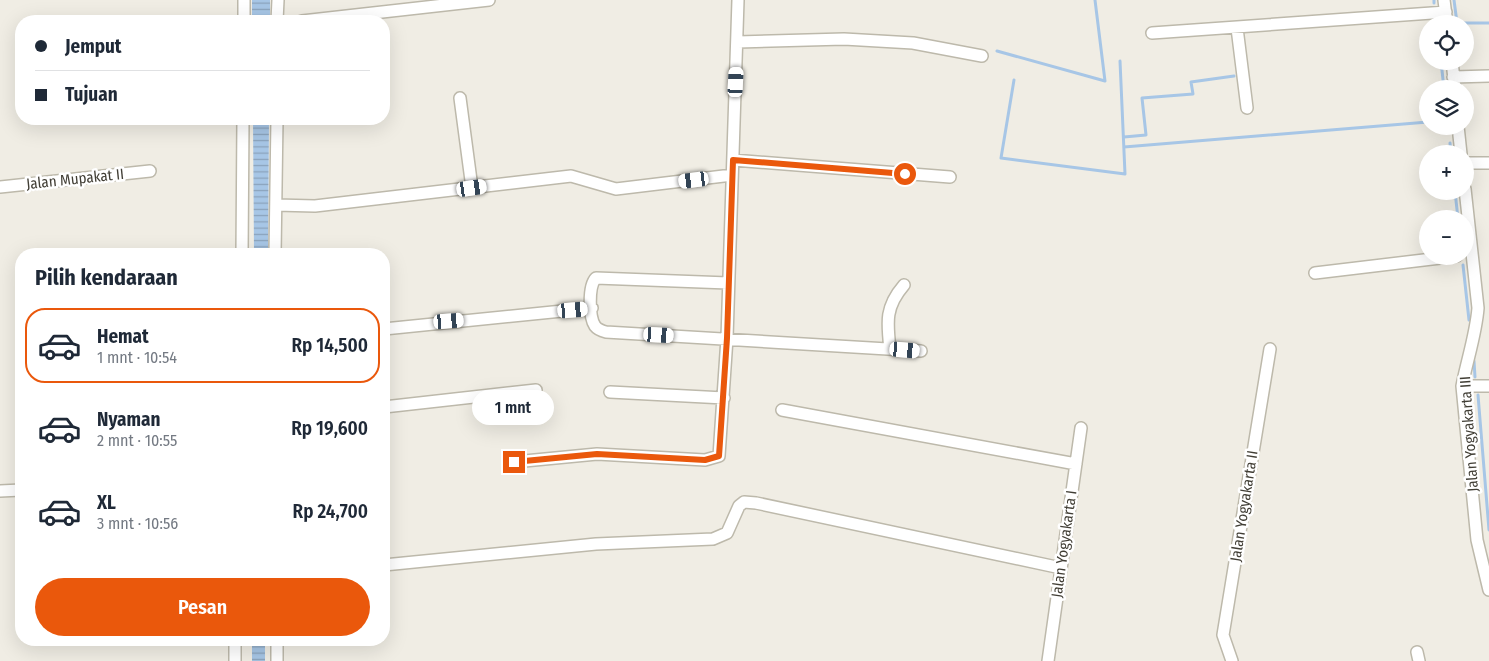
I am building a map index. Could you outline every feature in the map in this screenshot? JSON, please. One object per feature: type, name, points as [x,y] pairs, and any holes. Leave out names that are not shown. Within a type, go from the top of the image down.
[{"type":"street","points":[[244,0],[244,15]]},
{"type":"street","points":[[277,15],[278,0]]},
{"type":"street","points":[[355,15],[489,0]]},
{"type":"street","points":[[514,462],[597,454],[714,459],[720,453],[727,338],[738,0]]},
{"type":"street","points":[[1152,33],[1237,28],[1445,6]]},
{"type":"street","points":[[1237,28],[1247,108]]},
{"type":"street","points":[[738,42],[844,39],[913,43],[982,56]]},
{"type":"street","points":[[1453,70],[1453,80]]},
{"type":"street","points":[[1453,77],[1489,76]]},
{"type":"street","points":[[460,98],[472,188]]},
{"type":"street","points":[[242,248],[243,125]]},
{"type":"street","points":[[275,248],[277,125]]},
{"type":"street","points":[[733,160],[950,177]]},
{"type":"street","points":[[1474,163],[1489,163]]},
{"type":"street","name":"Jalan Mupakat II","points":[[0,187],[150,171]]},
{"type":"street","points":[[276,205],[315,206],[572,176],[616,189],[732,175]]},
{"type":"street","points":[[1316,273],[1419,261]]},
{"type":"street","name":"Jalan Yogyakarta III","points":[[1469,265],[1477,321],[1464,368],[1462,386],[1477,540],[1489,590]]},
{"type":"street","points":[[728,283],[600,277],[593,281],[592,308],[594,324],[597,329],[606,332],[921,351]]},
{"type":"street","points":[[890,349],[887,322],[893,298],[904,286]]},
{"type":"street","points":[[390,328],[592,308]]},
{"type":"street","name":"Jalan Yogyakarta II","points":[[1232,661],[1223,635],[1270,349]]},
{"type":"street","points":[[1462,386],[1489,386]]},
{"type":"street","points":[[390,406],[536,390]]},
{"type":"street","points":[[610,392],[724,398]]},
{"type":"street","points":[[782,410],[1076,464]]},
{"type":"street","name":"Jalan Yogyakarta I","points":[[1048,661],[1081,428]]},
{"type":"street","points":[[0,491],[15,490]]},
{"type":"street","points":[[390,564],[596,544],[712,539],[727,533],[739,506],[744,502],[832,518],[1061,568]]},
{"type":"street","points":[[235,646],[236,661]]},
{"type":"street","points":[[277,646],[277,661]]},
{"type":"water","points":[[252,0],[270,0],[270,15],[252,15]]},
{"type":"water","points":[[253,125],[269,125],[268,248],[254,248]]},
{"type":"water","points":[[252,646],[265,646],[265,661],[252,661]]},
{"type":"waterway","points":[[997,51],[1105,81],[1095,0]]},
{"type":"waterway","points":[[1454,0],[1457,23],[1489,23]]},
{"type":"waterway","points":[[1014,80],[1001,158],[1125,174],[1120,61]]},
{"type":"waterway","points":[[1442,70],[1443,80]]},
{"type":"waterway","points":[[1124,137],[1146,135],[1142,98],[1193,94],[1191,82],[1234,76]]},
{"type":"waterway","points":[[1124,147],[1419,123]]},
{"type":"waterway","points":[[1456,200],[1457,210]]},
{"type":"waterway","points":[[1463,265],[1469,320]]},
{"type":"waterway","points":[[1474,361],[1475,377]]},
{"type":"waterway","points":[[1478,395],[1489,530]]},
{"type":"route","points":[[514,462],[597,454],[705,460],[714,459],[719,456],[727,338],[733,160],[905,174]]}]
